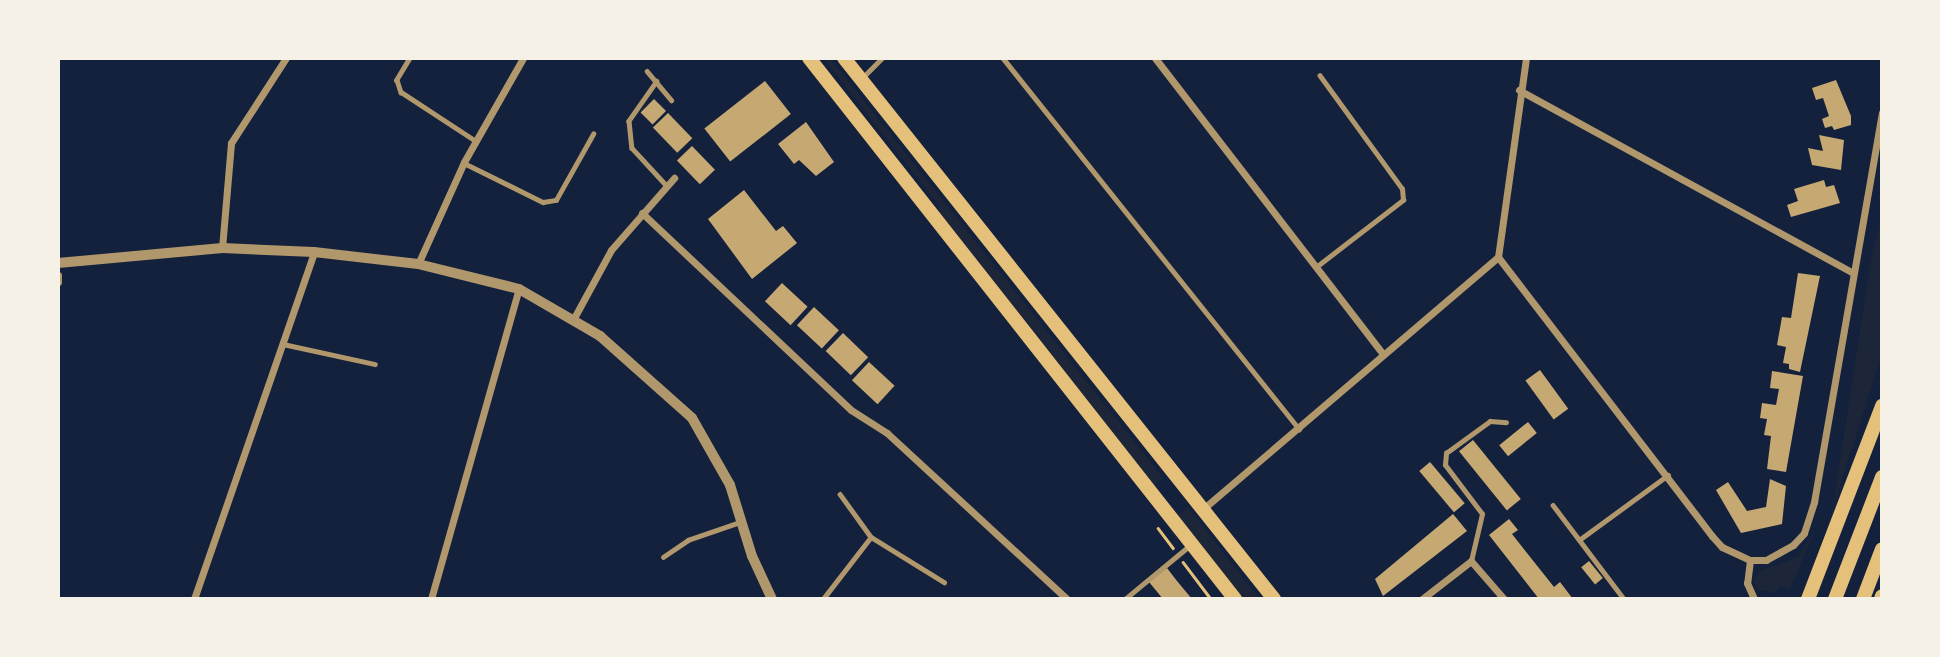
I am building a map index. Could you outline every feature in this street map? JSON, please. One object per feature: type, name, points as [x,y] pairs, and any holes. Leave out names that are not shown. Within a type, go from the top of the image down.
[{"type":"highway","points":[[809,58],[1235,599]]},
{"type":"highway","points":[[844,58],[1274,599]]},
{"type":"highway","points":[[1808,599],[1882,406]]},
{"type":"highway","points":[[1835,599],[1882,477]]},
{"type":"highway","points":[[1863,599],[1882,549]]},
{"type":"street","points":[[222,248],[231,143],[286,58]]},
{"type":"street","points":[[418,264],[464,162],[523,58]]},
{"type":"street","points":[[1155,58],[1384,354]]},
{"type":"street","points":[[1201,510],[1498,257],[1526,58]]},
{"type":"street","points":[[1520,90],[1852,272]]},
{"type":"street","points":[[1498,257],[1722,547],[1750,560],[1766,560],[1793,545],[1804,533],[1814,502],[1852,272],[1882,113]]},
{"type":"street","points":[[574,317],[611,250],[674,178]]},
{"type":"street","points":[[642,214],[851,410],[887,433],[1067,599]]},
{"type":"street","points":[[58,263],[222,248],[314,252],[418,264],[519,289],[574,317],[634,362],[692,418],[716,454],[771,599]]},
{"type":"street","points":[[194,599],[314,252]]},
{"type":"street","points":[[58,275],[58,282]]},
{"type":"street","points":[[430,599],[519,289]]},
{"type":"street","points":[[1750,560],[1747,583],[1754,599]]},
{"type":"street","points":[[1422,599],[1471,561],[1504,599]]},
{"type":"lane","points":[[410,58],[397,80],[401,92],[476,141]]},
{"type":"lane","points":[[860,78],[882,58]]},
{"type":"lane","points":[[1003,58],[1299,429]]},
{"type":"lane","points":[[647,71],[671,100]]},
{"type":"lane","points":[[1316,267],[1403,200],[1402,189],[1320,76]]},
{"type":"lane","points":[[657,81],[629,121],[632,148],[667,186]]},
{"type":"lane","points":[[464,162],[544,202],[556,200],[593,134]]},
{"type":"lane","points":[[281,343],[374,364]]},
{"type":"lane","points":[[1471,561],[1482,514],[1445,466],[1446,453],[1490,421],[1506,422]]},
{"type":"lane","points":[[1578,540],[1668,475]]},
{"type":"lane","points":[[840,494],[871,537],[944,582]]},
{"type":"lane","points":[[1553,505],[1624,599]]},
{"type":"lane","points":[[663,557],[688,540],[741,522]]},
{"type":"lane","points":[[823,599],[871,537]]},
{"type":"lane","points":[[1125,599],[1190,545]]},
{"type":"shaded area","points":[[823,58],[830,58],[1163,478],[1152,486],[939,217],[938,204]]},
{"type":"shaded area","points":[[1882,211],[1882,354],[1833,507],[1870,266]]},
{"type":"shaded area","points":[[1188,507],[1261,599],[1244,599],[1226,579],[1177,516]]},
{"type":"shaded area","points":[[1816,528],[1790,589],[1780,586],[1773,593],[1757,589],[1754,582],[1759,571],[1798,557]]},
{"type":"building","points":[[1836,80],[1851,116],[1851,125],[1834,130],[1832,126],[1825,128],[1822,119],[1829,116],[1823,98],[1816,100],[1812,88]]},
{"type":"building","points":[[765,81],[791,114],[730,162],[704,128]]},
{"type":"building","points":[[654,99],[666,111],[653,124],[641,112]]},
{"type":"building","points":[[668,113],[692,138],[677,153],[653,128]]},
{"type":"building","points":[[806,122],[834,162],[816,176],[799,160],[794,164],[778,144]]},
{"type":"building","points":[[1819,135],[1844,140],[1841,170],[1812,165],[1808,148],[1823,151]]},
{"type":"building","points":[[692,146],[715,170],[700,184],[677,161]]},
{"type":"building","points":[[1824,180],[1826,187],[1834,185],[1840,203],[1791,217],[1787,205],[1798,201],[1794,189]]},
{"type":"building","points":[[744,190],[776,231],[783,226],[797,243],[752,279],[708,219]]},
{"type":"building","points":[[1798,273],[1820,276],[1800,372],[1789,369],[1789,364],[1783,363],[1786,347],[1777,345],[1782,317],[1791,318]]},
{"type":"building","points":[[782,283],[808,307],[791,325],[765,301]]},
{"type":"building","points":[[814,307],[839,330],[822,348],[797,325]]},
{"type":"building","points":[[843,333],[868,357],[851,375],[826,351]]},
{"type":"building","points":[[869,362],[895,386],[878,404],[852,380]]},
{"type":"building","points":[[1540,370],[1568,409],[1554,419],[1525,381]]},
{"type":"building","points":[[1772,371],[1803,376],[1786,472],[1767,469],[1771,436],[1764,435],[1767,419],[1760,418],[1762,403],[1776,405],[1779,389],[1770,388]]},
{"type":"building","points":[[1528,422],[1537,433],[1508,456],[1499,445]]},
{"type":"building","points":[[1473,440],[1521,499],[1507,510],[1459,451]]},
{"type":"building","points":[[1430,462],[1465,503],[1454,512],[1419,471]]},
{"type":"building","points":[[1770,479],[1786,486],[1782,524],[1741,533],[1716,490],[1728,482],[1747,511],[1766,507]]},
{"type":"building","points":[[1453,514],[1467,531],[1383,596],[1375,579]]},
{"type":"building","points":[[1509,519],[1518,530],[1512,534],[1554,587],[1560,582],[1573,599],[1539,599],[1489,535]]},
{"type":"building","points":[[1589,561],[1603,578],[1595,584],[1581,567]]},
{"type":"building","points":[[1167,568],[1192,599],[1163,599],[1149,582]]}]
